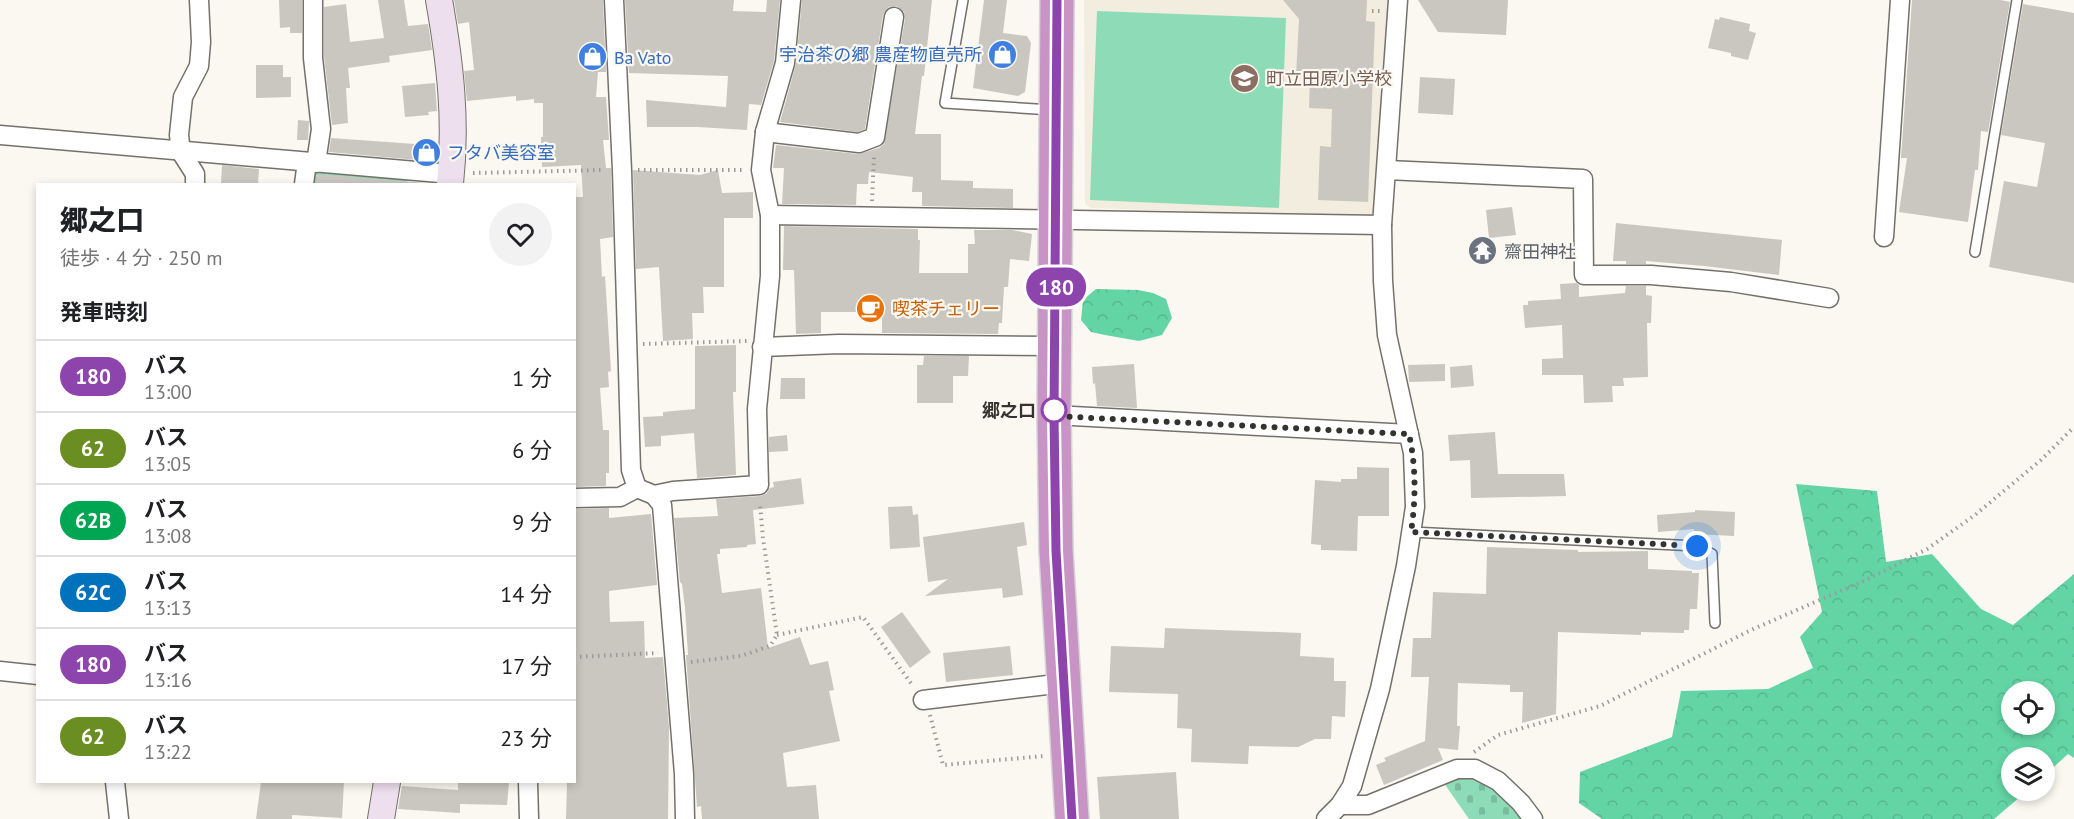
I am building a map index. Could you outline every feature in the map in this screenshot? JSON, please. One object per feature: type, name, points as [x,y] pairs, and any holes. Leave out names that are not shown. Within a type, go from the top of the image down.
[{"type":"highway","points":[[1057,0],[1054,416],[1056,551],[1072,819]]},
{"type":"street","points":[[195,183],[195,174],[181,152],[179,135],[183,97],[199,66],[201,42],[199,0]]},
{"type":"street","points":[[304,183],[321,129],[313,58],[313,0]]},
{"type":"street","points":[[0,135],[311,163],[451,179],[453,132],[450,63],[439,0]]},
{"type":"street","points":[[614,0],[622,170],[631,470],[637,488],[654,495],[662,505],[684,774],[685,819]]},
{"type":"street","points":[[654,495],[674,491],[759,485],[758,409],[770,276],[770,215],[761,170],[765,132],[785,63],[791,0]]},
{"type":"street","points":[[1326,819],[1340,805],[1352,786],[1380,689],[1406,566],[1414,507],[1413,453],[1387,335],[1382,225],[1398,0]]},
{"type":"street","points":[[1884,237],[1900,0]]},
{"type":"street","points":[[765,132],[859,143],[875,137],[894,17]]},
{"type":"street","points":[[1387,170],[1583,179],[1584,275],[1651,275],[1731,282],[1829,298]]},
{"type":"street","points":[[770,215],[1382,225]]},
{"type":"street","points":[[763,344],[1055,346]]},
{"type":"street","points":[[1054,416],[1409,434]]},
{"type":"street","points":[[576,498],[620,497],[637,488]]},
{"type":"street","points":[[0,672],[36,675]]},
{"type":"street","points":[[923,700],[1064,683]]},
{"type":"street","points":[[1340,805],[1368,805],[1457,769],[1475,770],[1498,781],[1521,803],[1533,819]]},
{"type":"street","points":[[115,783],[119,819]]},
{"type":"street","points":[[381,819],[387,783]]},
{"type":"street","points":[[528,783],[529,819]]},
{"type":"lane","points":[[963,0],[945,103],[1057,110]]},
{"type":"lane","points":[[1975,252],[2017,0]]},
{"type":"lane","points":[[1411,532],[1697,546],[1712,554],[1715,623]]},
{"type":"path","points":[[871,216],[875,137]]},
{"type":"path","points":[[451,179],[622,170],[761,170]]},
{"type":"path","points":[[627,344],[763,344]]},
{"type":"path","points":[[1457,769],[1468,756],[1498,735],[1600,706],[1751,630],[1868,579],[1927,549],[1984,508],[2041,460],[2074,428]]},
{"type":"path","points":[[576,657],[741,656],[770,646],[777,634],[763,538],[759,485]]},
{"type":"shaded area","points":[[1084,0],[1388,0],[1378,210],[1371,217],[1091,208],[1085,204]]},
{"type":"green space","points":[[1097,11],[1286,18],[1279,208],[1090,200]]},
{"type":"green space","points":[[307,162],[408,171],[407,183],[304,183]]},
{"type":"green space","points":[[1096,289],[1138,290],[1153,293],[1166,299],[1172,318],[1162,335],[1139,341],[1091,332],[1081,320],[1083,300]]},
{"type":"green space","points":[[1796,484],[1877,491],[1886,562],[1932,554],[1981,609],[2013,625],[2074,574],[2074,758],[2068,754],[2055,766],[2055,747],[2001,747],[2001,801],[2015,801],[1994,819],[1602,819],[1579,803],[1580,772],[1672,737],[1681,691],[1768,689],[1813,668],[1800,637],[1822,612]]},
{"type":"green space","points":[[1475,769],[1533,819],[1469,819],[1439,776]]},
{"type":"building","points":[[279,0],[302,0],[302,33],[290,33],[290,27],[280,28]]},
{"type":"building","points":[[378,0],[404,0],[408,26],[428,24],[432,50],[389,56],[390,62],[348,68],[350,88],[346,88],[348,123],[332,125],[324,57],[324,7],[346,4],[350,42],[384,38]]},
{"type":"building","points":[[454,0],[603,0],[606,72],[598,72],[596,97],[606,97],[609,140],[603,140],[606,168],[611,168],[613,237],[600,239],[602,277],[605,276],[611,371],[608,372],[609,387],[600,388],[603,430],[609,430],[609,473],[606,473],[606,486],[576,487],[576,197],[583,197],[581,165],[542,167],[543,103],[534,103],[534,99],[516,101],[516,96],[467,101],[464,71],[474,70],[469,22],[458,24]]},
{"type":"building","points":[[625,0],[734,0],[733,11],[766,12],[767,0],[780,0],[774,61],[761,105],[749,104],[747,130],[647,127],[646,100],[726,107],[728,76],[629,73]]},
{"type":"building","points":[[802,0],[932,0],[915,134],[941,134],[941,180],[973,181],[973,188],[1013,189],[1013,208],[922,206],[922,192],[912,192],[913,177],[869,172],[868,184],[857,184],[856,205],[782,204],[784,168],[773,168],[776,145],[858,154],[879,148],[884,144],[905,19],[904,12],[896,6],[889,7],[883,15],[865,129],[858,132],[780,122],[796,64]]},
{"type":"building","name":"宇治茶の郷 農産物直売所","points":[[984,0],[1007,0],[1003,33],[1027,36],[1031,43],[1025,92],[1018,96],[973,88]]},
{"type":"building","points":[[1283,0],[1367,0],[1366,21],[1375,22],[1368,202],[1318,200],[1320,146],[1331,147],[1332,109],[1309,108],[1310,77],[1296,76],[1299,19]]},
{"type":"building","points":[[1418,0],[1508,0],[1506,35],[1438,32]]},
{"type":"building","points":[[1912,0],[2001,0],[2010,2],[1988,132],[1981,131],[1978,170],[1975,170],[1968,222],[1899,212],[1907,158],[1901,158]]},
{"type":"building","points":[[2023,4],[2074,13],[2074,283],[1989,267],[2004,181],[2037,187],[2045,143],[2001,135]]},
{"type":"building","points":[[1720,17],[1750,24],[1749,31],[1756,33],[1748,60],[1731,56],[1731,53],[1708,48],[1715,19],[1719,20]]},
{"type":"building","points":[[256,65],[283,65],[283,77],[291,77],[291,97],[256,98]]},
{"type":"building","points":[[1420,77],[1455,79],[1453,115],[1418,113]]},
{"type":"building","points":[[435,83],[437,111],[428,112],[429,115],[405,117],[402,86]]},
{"type":"building","points":[[298,120],[309,121],[308,140],[297,140]]},
{"type":"building","points":[[331,138],[429,145],[428,161],[329,152]]},
{"type":"building","points":[[222,165],[259,169],[258,183],[221,183]]},
{"type":"building","points":[[633,170],[700,175],[718,170],[722,193],[753,192],[753,218],[724,218],[724,287],[703,287],[704,313],[692,313],[693,339],[663,341],[659,267],[636,269]]},
{"type":"building","points":[[317,174],[426,183],[315,183]]},
{"type":"building","points":[[1512,207],[1516,235],[1489,238],[1486,210]]},
{"type":"building","points":[[1616,223],[1782,240],[1779,275],[1646,261],[1646,264],[1626,264],[1626,261],[1613,261]]},
{"type":"building","points":[[784,226],[918,229],[919,273],[968,273],[968,244],[975,244],[974,230],[1012,230],[1032,234],[1029,261],[1010,259],[1008,287],[1004,287],[1002,323],[999,323],[998,334],[882,333],[882,317],[862,316],[862,312],[821,312],[821,333],[796,334],[794,270],[783,270]]},
{"type":"building","points":[[1577,283],[1579,297],[1625,293],[1626,286],[1646,286],[1646,295],[1652,296],[1651,323],[1647,323],[1648,377],[1623,378],[1624,386],[1612,386],[1613,402],[1584,403],[1583,375],[1542,375],[1542,359],[1563,358],[1562,325],[1525,328],[1523,305],[1528,305],[1528,301],[1561,299],[1560,284]]},
{"type":"building","points":[[736,345],[736,392],[733,392],[736,475],[697,478],[694,433],[661,436],[661,446],[645,447],[643,417],[663,416],[663,412],[695,409],[695,346]]},
{"type":"building","points":[[924,356],[969,356],[968,376],[953,376],[953,403],[917,403],[917,365],[923,365]]},
{"type":"building","points":[[1134,364],[1137,408],[1097,406],[1092,367]]},
{"type":"building","points":[[1445,364],[1445,381],[1409,382],[1408,365]]},
{"type":"building","points":[[1472,365],[1474,386],[1451,388],[1450,367]]},
{"type":"building","points":[[781,378],[805,378],[805,399],[780,399]]},
{"type":"building","points":[[1495,432],[1498,474],[1564,474],[1566,496],[1471,498],[1470,460],[1450,461],[1448,435]]},
{"type":"building","points":[[787,435],[788,451],[769,452],[769,437]]},
{"type":"building","points":[[1357,467],[1389,468],[1389,516],[1358,516],[1357,551],[1321,550],[1321,545],[1311,544],[1315,480],[1341,482],[1341,479],[1357,479]]},
{"type":"building","points":[[801,478],[804,504],[753,510],[756,544],[720,549],[720,554],[717,554],[722,593],[761,588],[768,648],[800,637],[810,665],[828,661],[834,690],[829,691],[840,741],[783,753],[787,787],[816,785],[819,819],[702,819],[701,806],[697,807],[686,655],[688,655],[685,608],[680,582],[674,518],[718,516],[716,499],[760,496],[774,487],[773,482]]},
{"type":"building","points":[[912,506],[913,515],[918,514],[920,547],[890,549],[888,507]]},
{"type":"building","points":[[609,508],[609,518],[651,514],[657,585],[609,591],[610,622],[644,621],[645,658],[663,657],[669,727],[668,819],[566,819],[567,783],[576,783],[576,509]]},
{"type":"building","points":[[1695,510],[1735,512],[1734,536],[1694,534],[1694,529],[1658,532],[1657,515],[1695,512]]},
{"type":"building","points":[[1024,522],[1027,545],[1017,547],[1023,595],[1003,598],[1002,588],[925,596],[948,579],[928,582],[923,537]]},
{"type":"building","points":[[1487,547],[1578,550],[1578,552],[1648,551],[1648,569],[1699,573],[1697,609],[1690,609],[1689,630],[1684,630],[1684,633],[1641,632],[1641,635],[1558,632],[1556,714],[1522,723],[1523,692],[1510,692],[1510,685],[1458,683],[1457,726],[1460,726],[1458,750],[1438,748],[1443,760],[1384,785],[1376,765],[1386,761],[1384,758],[1425,741],[1429,677],[1411,677],[1413,638],[1431,638],[1433,592],[1486,594]]},
{"type":"building","points":[[902,612],[931,652],[910,668],[881,627]]},
{"type":"building","points":[[1165,628],[1301,633],[1300,656],[1334,658],[1334,681],[1346,681],[1345,717],[1332,716],[1331,739],[1315,739],[1298,747],[1249,746],[1248,764],[1191,762],[1192,729],[1177,728],[1178,694],[1109,692],[1111,646],[1164,648]]},
{"type":"building","points":[[1010,646],[1013,675],[946,682],[943,653]]},
{"type":"building","points":[[1176,772],[1179,819],[1100,819],[1097,777]]},
{"type":"building","points":[[261,783],[344,783],[342,818],[292,815],[292,819],[256,819]]},
{"type":"building","points":[[458,783],[509,783],[507,805],[460,804],[460,813],[398,809],[402,786],[458,790]]},
{"type":"bus line","name":"180","points":[[1057,0],[1054,416],[1056,551],[1072,819]]},
{"type":"place","name":"宇治茶の郷 農産物直売所","points":[[1003,54]]},
{"type":"place","name":"Ba Vato","points":[[593,57]]},
{"type":"place","name":"町立田原小学校","points":[[1245,78]]},
{"type":"place","name":"フタバ美容室","points":[[426,152]]},
{"type":"place","name":"齋田神社","points":[[1483,251]]},
{"type":"place","name":"喫茶チェリー","points":[[871,308]]},
{"type":"place","name":"郷之口","points":[[1054,410]]},
{"type":"route","points":[[1054,410],[1054,416],[1409,434],[1413,453],[1414,507],[1411,532],[1697,546]]}]
